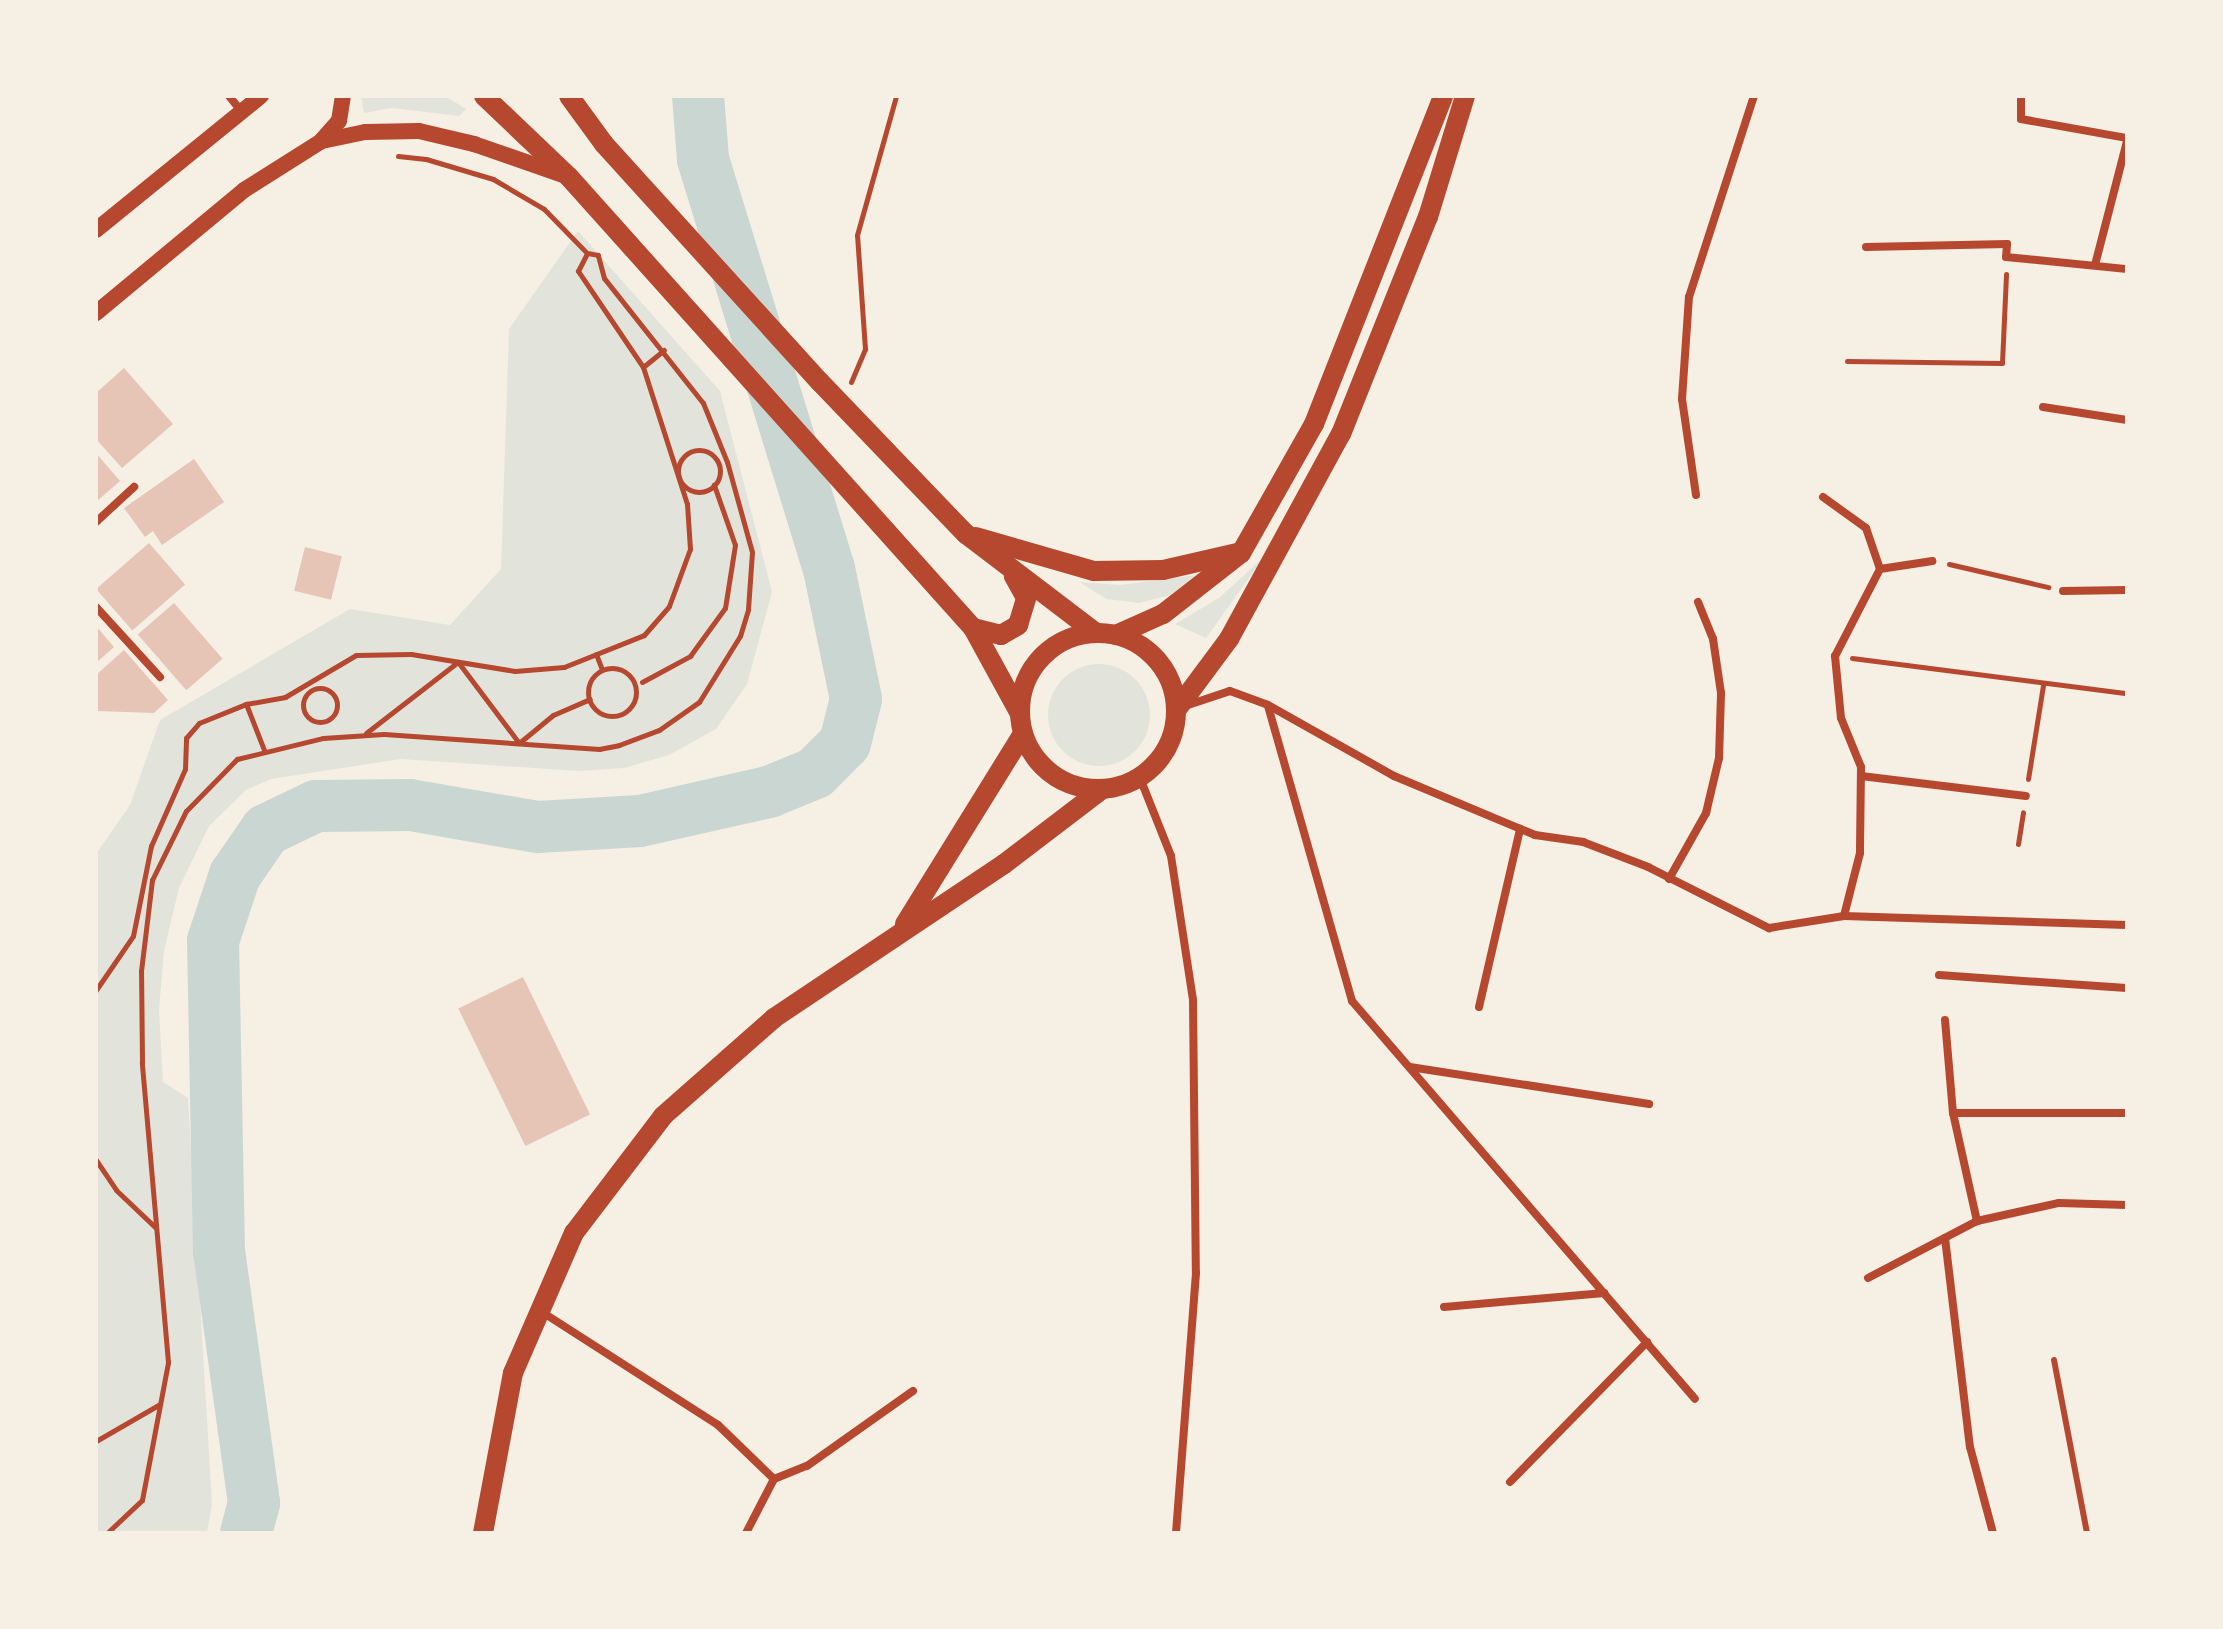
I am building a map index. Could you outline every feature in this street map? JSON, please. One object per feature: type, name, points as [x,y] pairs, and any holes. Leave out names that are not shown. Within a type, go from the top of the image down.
[{"type":"main road","points":[[96,230],[261,96]]},
{"type":"main road","points":[[96,313],[244,190],[320,142],[343,111],[343,96]]},
{"type":"main road","points":[[484,96],[569,177],[973,628],[1022,724],[1032,753],[1053,775],[1081,788],[1101,790]]},
{"type":"main road","points":[[569,96],[604,144],[820,382],[966,534],[1010,571],[1106,634],[1152,654],[1169,679],[1177,709]]},
{"type":"main road","points":[[902,928],[1022,724],[1029,674],[1041,657],[1066,640],[1106,634],[1163,614],[1241,553],[1314,424],[1443,96]]},
{"type":"main road","points":[[483,1533],[513,1373],[574,1233],[663,1116],[774,1018],[902,928],[1004,864],[1101,790],[1140,778],[1168,749],[1177,709],[1229,639],[1341,434],[1428,217],[1465,96]]},
{"type":"main road","points":[[320,142],[365,132],[419,131],[474,144],[569,177]]},
{"type":"main road","points":[[966,534],[1094,571],[1163,570],[1241,553]]},
{"type":"main road","points":[[973,628],[1001,635],[1023,617],[1023,588],[1010,571]]},
{"type":"street","points":[[229,96],[243,112]]},
{"type":"street","points":[[1696,495],[1682,399],[1689,297],[1754,96]]},
{"type":"street","points":[[2021,96],[2021,119],[2127,139],[2095,265]]},
{"type":"street","points":[[1866,247],[2007,244],[2006,257],[2127,269]]},
{"type":"street","points":[[2043,407],[2127,420]]},
{"type":"street","points":[[96,522],[134,487]]},
{"type":"street","points":[[1823,497],[1866,528],[1880,569],[1835,656],[1841,718],[1861,776],[1860,853],[1844,916]]},
{"type":"street","points":[[1880,569],[1932,561]]},
{"type":"street","points":[[2063,591],[2127,590]]},
{"type":"street","points":[[1669,879],[1706,813],[1719,758],[1721,693],[1713,639],[1698,602]]},
{"type":"street","points":[[96,607],[160,677]]},
{"type":"street","points":[[1177,709],[1230,691],[1268,705],[1394,776],[1520,829],[1583,842],[1669,879],[1769,928],[1844,916],[2127,925]]},
{"type":"street","points":[[1268,705],[1352,1001],[1695,1399]]},
{"type":"street","points":[[1861,776],[2026,796]]},
{"type":"street","points":[[1140,778],[1171,856],[1193,1000],[1196,1273],[1176,1533]]},
{"type":"street","points":[[1479,1007],[1520,829]]},
{"type":"street","points":[[1939,975],[2127,988]]},
{"type":"street","points":[[1945,1020],[1953,1113],[1977,1221]]},
{"type":"street","points":[[1410,1067],[1649,1104]]},
{"type":"street","points":[[1953,1113],[2127,1113]]},
{"type":"street","points":[[1868,1278],[1977,1221],[2059,1203],[2127,1205]]},
{"type":"street","points":[[1945,1238],[1970,1447],[1993,1533]]},
{"type":"street","points":[[1444,1307],[1604,1293]]},
{"type":"street","points":[[540,1311],[718,1425],[774,1479]]},
{"type":"street","points":[[1510,1482],[1647,1342]]},
{"type":"street","points":[[746,1533],[774,1479],[807,1466],[913,1391]]},
{"type":"lane","points":[[2054,1360],[2087,1533]]},
{"type":"path","points":[[841,404],[865,349],[857,235],[896,96]]},
{"type":"path","points":[[107,1533],[142,1500],[168,1362],[140,1010],[152,880],[173,831],[201,792],[237,759],[323,738],[364,734],[599,749],[619,745],[680,718],[715,682],[740,636],[752,580],[752,552],[727,462],[703,403],[604,278],[598,255],[587,253],[544,209],[493,179],[426,159],[394,156]]},
{"type":"path","points":[[96,990],[133,936],[151,846],[185,769],[186,738],[199,723],[246,704],[285,697],[356,655],[411,654],[515,671],[564,667],[644,635],[678,589],[690,526],[679,478],[643,367],[581,280],[579,260],[587,253]]},
{"type":"path","points":[[1847,361],[2002,363],[2006,257]]},
{"type":"path","points":[[643,367],[664,350]]},
{"type":"path","points":[[679,478],[679,463],[690,451],[707,452],[719,465]]},
{"type":"path","points":[[719,465],[727,462]]},
{"type":"path","points":[[642,682],[690,656],[725,608],[735,545],[714,485],[719,465]]},
{"type":"path","points":[[679,478],[695,491],[714,485]]},
{"type":"path","points":[[1932,561],[2063,591]]},
{"type":"path","points":[[596,654],[602,670]]},
{"type":"path","points":[[1835,656],[2043,685],[2127,693]]},
{"type":"path","points":[[458,662],[519,743]]},
{"type":"path","points":[[364,734],[458,662]]},
{"type":"path","points":[[621,669],[629,674],[635,701],[611,716],[590,699],[590,682],[602,670],[621,669]]},
{"type":"path","points":[[313,680],[317,688],[334,695],[337,704],[335,713],[320,723]]},
{"type":"path","points":[[2018,844],[2043,685]]},
{"type":"path","points":[[317,688],[303,705],[311,720],[320,723]]},
{"type":"path","points":[[519,743],[553,715],[590,699]]},
{"type":"path","points":[[246,704],[264,750]]},
{"type":"path","points":[[320,723],[323,738]]},
{"type":"path","points":[[96,1160],[116,1190],[157,1229]]},
{"type":"path","points":[[96,1441],[160,1404]]},
{"type":"shaded area","points":[[361,96],[445,96],[466,109],[459,116],[392,108],[364,113]]},
{"type":"shaded area","points":[[578,231],[720,391],[772,592],[747,684],[716,729],[669,755],[624,768],[578,771],[401,759],[271,779],[246,790],[209,826],[179,888],[164,951],[159,1010],[163,1082],[188,1098],[212,1504],[207,1533],[96,1533],[96,854],[130,805],[160,720],[350,609],[450,625],[501,569],[509,329]]},
{"type":"shaded area","points":[[1265,556],[1206,638],[1175,624],[1219,598]]},
{"type":"shaded area","points":[[1196,575],[1170,595],[1139,603],[1107,599],[1079,582],[1120,585]]},
{"type":"shaded area","points":[[1099,664],[1128,672],[1142,686],[1150,715],[1142,744],[1128,758],[1099,766],[1070,758],[1056,744],[1048,715],[1056,686],[1070,672]]},
{"type":"building","points":[[124,368],[173,424],[122,468],[96,439],[96,393]]},
{"type":"building","points":[[96,453],[120,481],[96,502]]},
{"type":"building","points":[[194,459],[224,502],[162,545],[153,531],[145,537],[124,508]]},
{"type":"building","points":[[149,543],[185,585],[132,630],[96,589]]},
{"type":"building","points":[[305,547],[342,556],[331,600],[294,591]]},
{"type":"building","points":[[174,603],[223,659],[186,690],[138,634]]},
{"type":"building","points":[[96,626],[114,647],[96,663]]},
{"type":"building","points":[[124,650],[168,700],[154,713],[96,711],[96,675]]},
{"type":"building","points":[[523,977],[590,1115],[525,1146],[458,1009]]},
{"type":"waterway","points":[[246,1533],[254,1503],[219,1252],[213,941],[235,875],[266,830],[316,806],[410,805],[538,827],[640,821],[769,792],[815,773],[845,743],[856,699],[829,569],[703,159],[698,96]]}]
